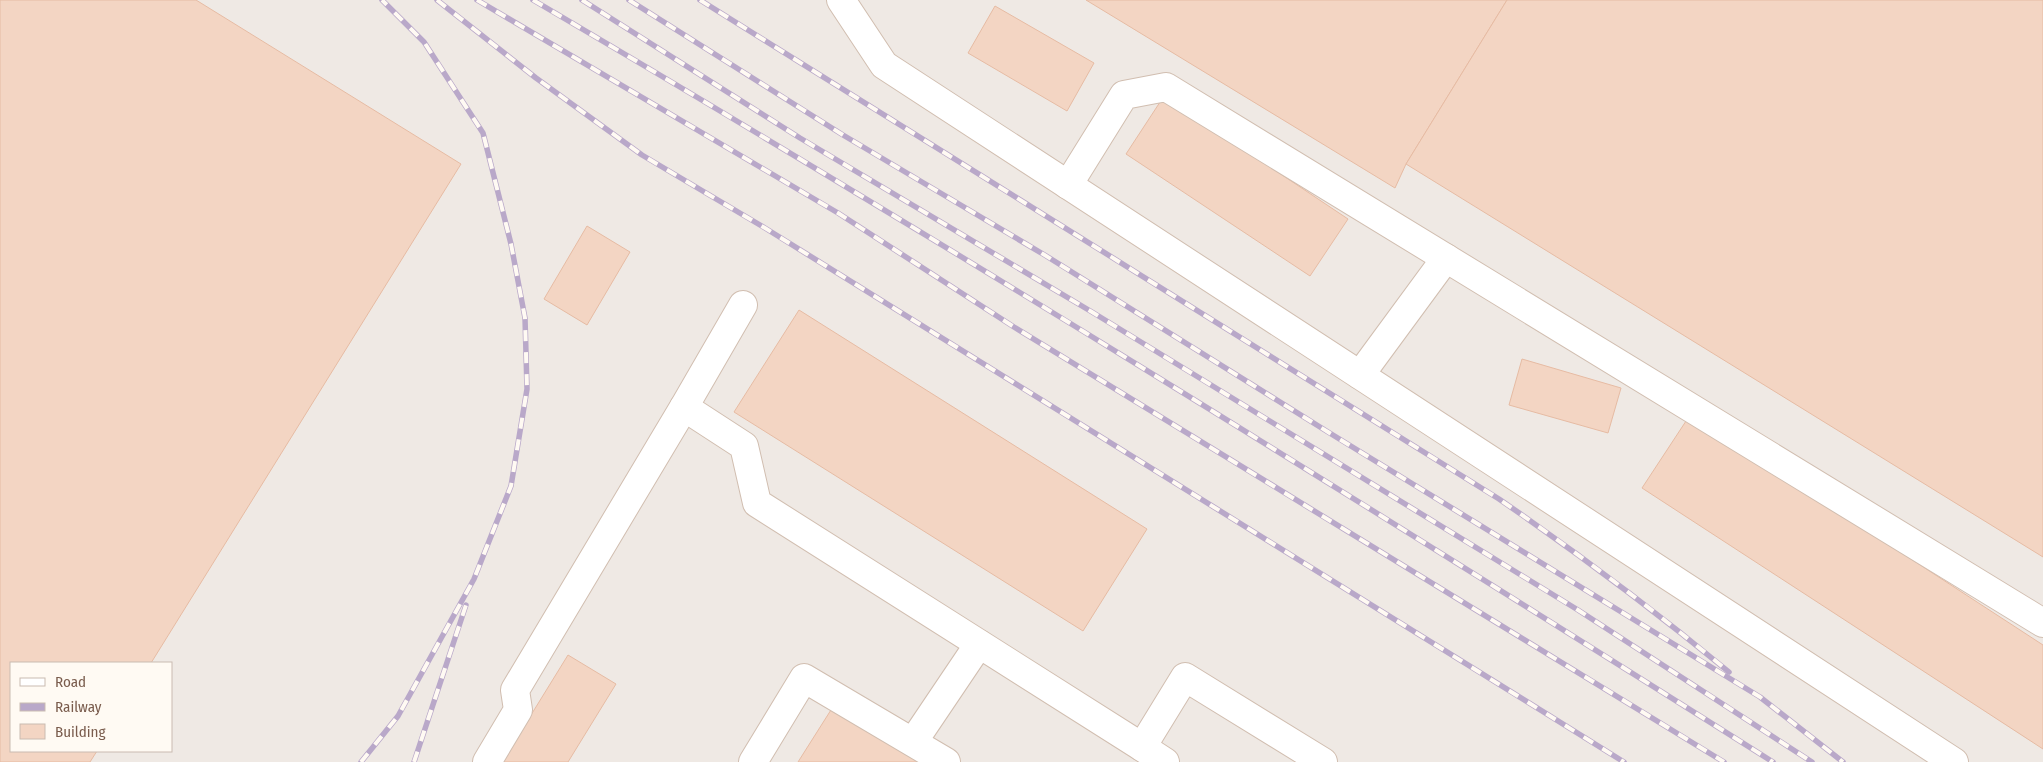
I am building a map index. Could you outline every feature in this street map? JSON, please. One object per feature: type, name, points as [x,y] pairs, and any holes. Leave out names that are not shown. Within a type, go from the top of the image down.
[{"type":"lane","points":[[841,0],[884,65],[1954,762]]},
{"type":"lane","points":[[1068,185],[1124,95],[1166,87],[2043,623]]},
{"type":"lane","points":[[1360,376],[1446,258]]},
{"type":"lane","points":[[488,762],[518,710],[515,690],[743,305]]},
{"type":"lane","points":[[684,407],[744,446],[757,503],[1165,762]]},
{"type":"lane","points":[[913,742],[979,644]]},
{"type":"lane","points":[[1142,748],[1185,677],[1323,762]]},
{"type":"lane","points":[[753,762],[804,678],[946,762]]},
{"type":"shaded area","points":[[0,0],[2043,0],[2043,762],[0,762]]},
{"type":"building","points":[[0,0],[196,0],[461,164],[152,662],[10,662],[10,752],[96,752],[90,762],[0,762]]},
{"type":"building","points":[[1086,0],[1507,0],[1406,164],[1395,188]]},
{"type":"building","points":[[1507,0],[2043,0],[2043,557],[1406,164]]},
{"type":"building","points":[[995,6],[1094,63],[1067,111],[968,53]]},
{"type":"building","points":[[1164,96],[1348,219],[1310,276],[1126,154]]},
{"type":"building","points":[[587,226],[630,252],[587,325],[544,299]]},
{"type":"building","points":[[799,310],[1147,529],[1083,631],[734,412]]},
{"type":"building","points":[[1522,359],[1621,388],[1608,433],[1509,405]]},
{"type":"building","points":[[1690,415],[2043,645],[2043,749],[1642,488]]},
{"type":"building","points":[[568,655],[616,684],[568,762],[502,762]]},
{"type":"building","points":[[836,702],[931,762],[798,762]]},
{"type":"railway","points":[[361,762],[398,716],[474,579],[511,486],[527,389],[525,318],[511,244],[483,133],[424,42],[382,0]]},
{"type":"railway","points":[[437,0],[536,78],[642,155],[765,228],[1624,762]]},
{"type":"railway","points":[[477,0],[838,213],[1014,327],[1724,762]]},
{"type":"railway","points":[[533,0],[845,186],[1156,376],[1773,762]]},
{"type":"railway","points":[[582,0],[800,138],[1092,312],[1578,610],[1812,762]]},
{"type":"railway","points":[[629,0],[843,135],[1043,254],[1328,432],[1760,697],[1843,762]]},
{"type":"railway","points":[[700,0],[1499,499],[1616,583],[1729,672]]},
{"type":"railway","points":[[414,762],[466,605]]}]
